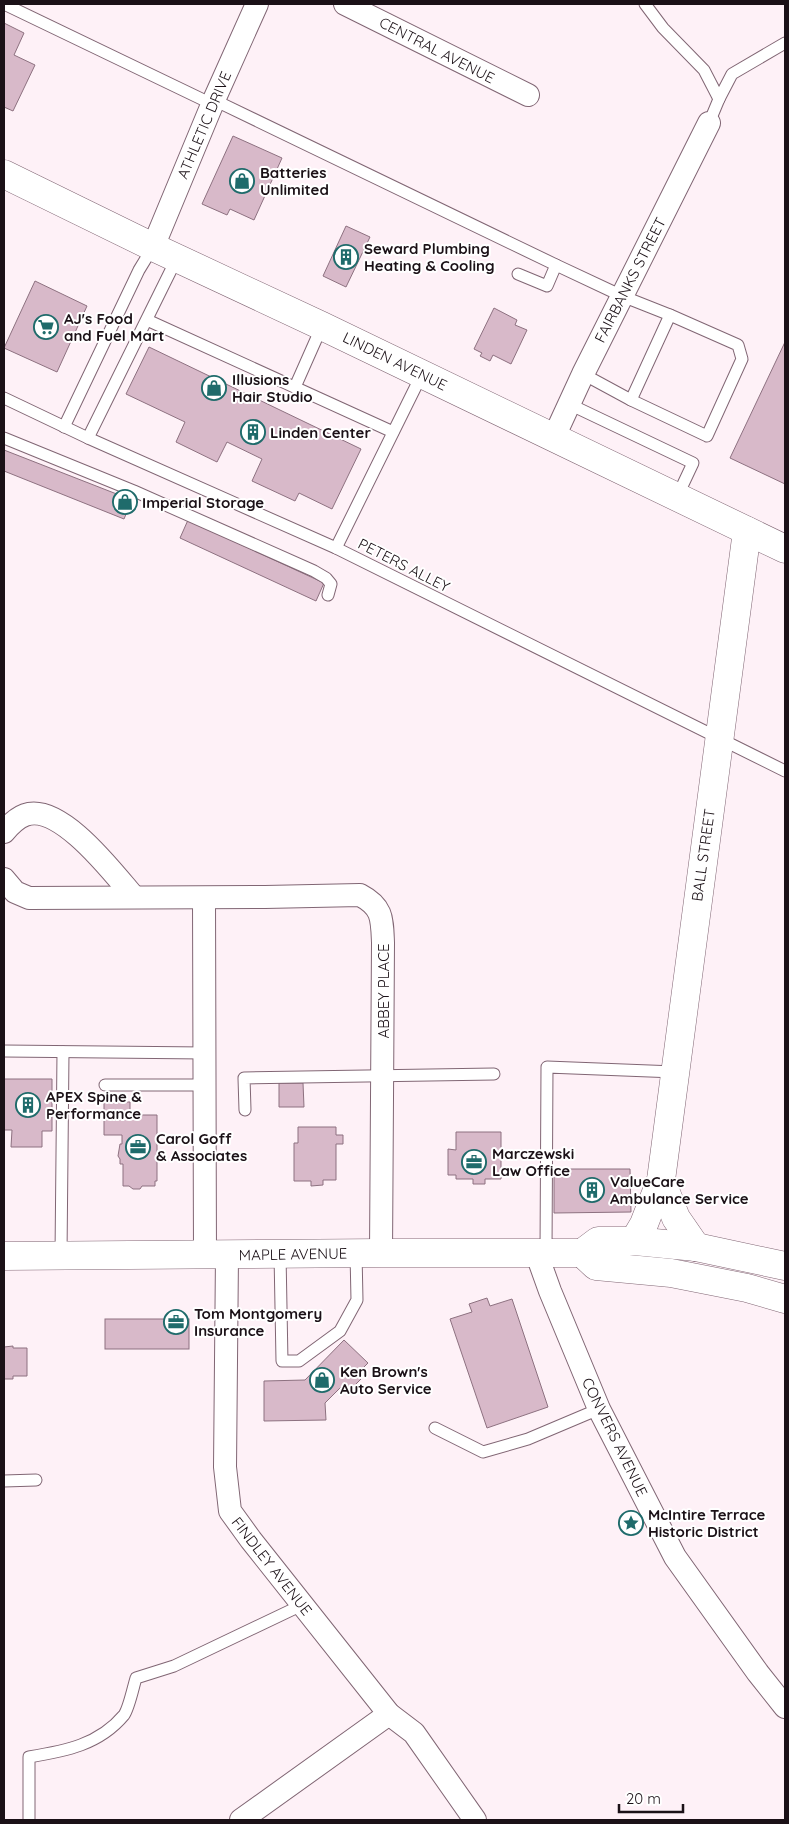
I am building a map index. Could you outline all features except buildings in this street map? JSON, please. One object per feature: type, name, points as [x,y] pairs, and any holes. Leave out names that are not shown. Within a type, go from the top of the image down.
[{"type":"main road","name":"LINDEN AVENUE","points":[[4,174],[785,549]]},
{"type":"main road","name":"BALL STREET","points":[[634,1241],[644,1224],[661,1180],[747,531]]},
{"type":"main road","name":"BALL STREET","points":[[661,1180],[676,1218],[696,1247]]},
{"type":"main road","points":[[785,1266],[696,1247],[634,1241],[598,1241],[582,1253],[596,1266],[671,1273],[747,1288],[785,1299]]},
{"type":"main road","name":"MAPLE AVENUE","points":[[4,1256],[582,1253]]},
{"type":"street","name":"ATHLETIC DRIVE","points":[[165,252],[213,102],[256,4]]},
{"type":"street","name":"CENTRAL AVENUE","points":[[345,4],[528,95]]},
{"type":"street","name":"FAIRBANKS STREET","points":[[554,438],[622,296],[709,123]]},
{"type":"street","points":[[4,832],[9,826],[25,815],[43,814],[62,824],[93,849],[134,897]]},
{"type":"street","name":"ABBEY PLACE","points":[[4,879],[15,892],[29,898],[204,898],[360,895],[372,902],[382,918],[382,1075],[368,1253]]},
{"type":"street","points":[[204,898],[205,1085],[216,1255]]},
{"type":"street","name":"CONVERS AVENUE","points":[[541,1252],[550,1291],[599,1409],[675,1557],[785,1707]]},
{"type":"street","name":"FINDLEY AVENUE","points":[[216,1255],[225,1467],[230,1511],[302,1605],[390,1714],[414,1733],[475,1820]]},
{"type":"street","points":[[241,1820],[390,1714]]},
{"type":"lane","points":[[4,4],[622,296],[670,314],[738,345],[742,359],[707,436],[631,400],[584,374]]},
{"type":"lane","points":[[645,4],[663,28],[704,70],[719,99]]},
{"type":"lane","points":[[709,123],[732,74],[785,43]]},
{"type":"lane","points":[[88,438],[147,320],[165,252]]},
{"type":"lane","points":[[64,427],[139,270],[165,252]]},
{"type":"lane","points":[[518,274],[547,286],[556,265]]},
{"type":"lane","points":[[631,400],[670,314]]},
{"type":"lane","points":[[147,320],[393,432]]},
{"type":"lane","points":[[295,387],[322,326]]},
{"type":"lane","points":[[336,548],[422,374]]},
{"type":"lane","name":"PETERS ALLEY","points":[[4,398],[88,438],[336,548],[719,740],[785,771]]},
{"type":"lane","points":[[569,404],[693,463],[677,497]]},
{"type":"lane","points":[[4,438],[134,490],[314,571],[326,578],[331,584],[328,595]]},
{"type":"lane","points":[[4,1051],[206,1053]]},
{"type":"lane","points":[[61,1255],[63,1052]]},
{"type":"lane","points":[[541,1252],[547,1067],[674,1072]]},
{"type":"lane","points":[[245,1110],[244,1078],[494,1074]]},
{"type":"lane","points":[[105,1085],[205,1085]]},
{"type":"lane","points":[[280,1254],[282,1361],[299,1362],[340,1331],[356,1300],[368,1253]]},
{"type":"lane","points":[[435,1428],[482,1452],[528,1439],[599,1409]]},
{"type":"lane","points":[[4,1481],[36,1480]]},
{"type":"lane","points":[[29,1820],[29,1757],[74,1749],[98,1737],[125,1714],[136,1678],[174,1666],[302,1605]]},
{"type":"place","name":"Batteries Unlimited","points":[[242,181]]},
{"type":"place","name":"Seward Plumbing Heating & Cooling","points":[[346,257]]},
{"type":"place","name":"AJ's Food and Fuel Mart","points":[[46,327]]},
{"type":"place","name":"Illusions Hair Studio","points":[[214,388]]},
{"type":"place","name":"Linden Center","points":[[253,432]]},
{"type":"place","name":"Imperial Storage","points":[[125,502]]},
{"type":"place","name":"APEX Spine & Performance","points":[[28,1105]]},
{"type":"place","name":"Carol Goff & Associates","points":[[138,1147]]},
{"type":"place","name":"Marczewski Law Office","points":[[474,1162]]},
{"type":"place","name":"ValueCare Ambulance Service","points":[[592,1190]]},
{"type":"place","name":"Tom Montgomery Insurance","points":[[176,1322]]},
{"type":"place","name":"Ken Brown's Auto Service","points":[[322,1380]]},
{"type":"place","name":"McIntire Terrace Historic District","points":[[631,1523]]}]
